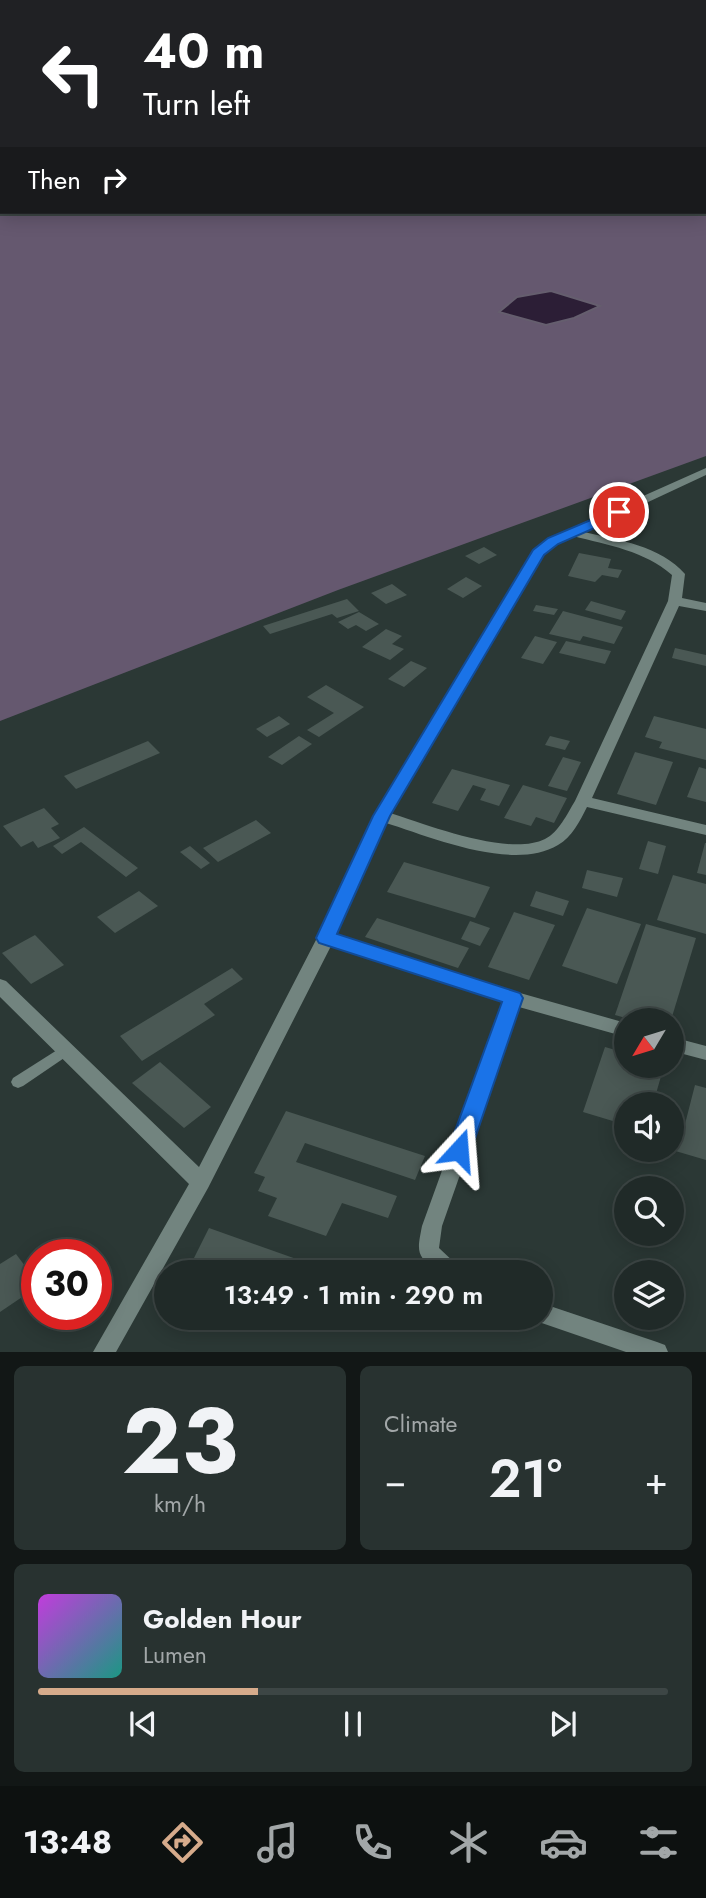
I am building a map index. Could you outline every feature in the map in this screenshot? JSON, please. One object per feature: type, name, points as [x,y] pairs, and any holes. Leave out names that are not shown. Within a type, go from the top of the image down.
[{"type":"street","points":[[104,1352],[201,1182],[326,938],[382,816],[538,553],[553,541],[706,471]]},
{"type":"street","points":[[382,816],[501,850],[528,849],[549,843],[565,831],[583,801],[676,601],[678,573],[668,563],[575,533]]},
{"type":"street","points":[[676,601],[706,607]]},
{"type":"street","points":[[583,801],[706,830]]},
{"type":"street","points":[[326,938],[513,998],[614,1027]]},
{"type":"street","points":[[0,986],[201,1182]]},
{"type":"street","points":[[437,1260],[428,1251],[432,1226],[513,998]]},
{"type":"street","points":[[684,1047],[706,1053]]},
{"type":"street","points":[[553,1317],[657,1352]]},
{"type":"lane","points":[[18,1082],[65,1050]]},
{"type":"shaded area","points":[[0,214],[706,214],[706,456],[338,590],[0,721]]},
{"type":"shaded area","points":[[551,291],[600,306],[574,318],[546,325],[499,312],[517,297]]},
{"type":"building","points":[[484,547],[497,555],[479,564],[465,556]]},
{"type":"building","points":[[579,553],[611,559],[608,568],[622,570],[618,578],[602,575],[595,582],[568,576]]},
{"type":"building","points":[[466,577],[482,586],[463,598],[447,589]]},
{"type":"building","points":[[392,584],[407,595],[386,604],[371,593]]},
{"type":"building","points":[[347,599],[359,611],[337,618],[332,614],[270,634],[263,626]]},
{"type":"building","points":[[591,601],[626,611],[621,620],[585,610]]},
{"type":"building","points":[[536,605],[558,609],[554,615],[533,611]]},
{"type":"building","points":[[563,611],[623,627],[614,644],[583,636],[580,641],[549,634]]},
{"type":"building","points":[[359,612],[379,624],[366,631],[356,625],[348,629],[338,622]]},
{"type":"building","points":[[386,629],[402,636],[392,644],[404,649],[390,660],[362,647]]},
{"type":"building","points":[[535,636],[557,642],[543,664],[521,658]]},
{"type":"building","points":[[566,641],[611,651],[605,664],[559,653]]},
{"type":"building","points":[[675,648],[706,655],[706,666],[672,658]]},
{"type":"building","points":[[411,661],[427,668],[404,687],[388,679]]},
{"type":"building","points":[[326,685],[364,707],[319,737],[307,730],[334,713],[307,697]]},
{"type":"building","points":[[279,716],[290,724],[267,737],[256,729]]},
{"type":"building","points":[[654,716],[706,729],[706,760],[659,748],[662,742],[645,737]]},
{"type":"building","points":[[299,736],[312,744],[282,765],[268,757]]},
{"type":"building","points":[[550,736],[570,741],[565,750],[545,745]]},
{"type":"building","points":[[148,741],[160,753],[76,789],[64,776]]},
{"type":"building","points":[[635,752],[673,762],[656,805],[617,794]]},
{"type":"building","points":[[563,757],[581,762],[567,791],[548,786]]},
{"type":"building","points":[[699,767],[706,769],[706,802],[687,797]]},
{"type":"building","points":[[452,769],[510,785],[499,806],[480,800],[486,789],[473,785],[458,811],[432,803]]},
{"type":"building","points":[[523,785],[567,798],[554,823],[536,817],[531,826],[504,818]]},
{"type":"building","points":[[44,808],[59,824],[51,828],[60,838],[38,848],[33,841],[21,847],[3,826]]},
{"type":"building","points":[[256,820],[271,833],[218,862],[203,848]]},
{"type":"building","points":[[84,827],[138,868],[126,877],[81,842],[62,854],[53,846]]},
{"type":"building","points":[[648,841],[666,846],[658,874],[639,869]]},
{"type":"building","points":[[706,843],[706,875],[697,873]]},
{"type":"building","points":[[190,846],[210,863],[201,869],[180,852]]},
{"type":"building","points":[[404,862],[490,887],[475,918],[387,892]]},
{"type":"building","points":[[587,870],[623,878],[617,897],[582,888]]},
{"type":"building","points":[[673,875],[706,884],[706,934],[657,920]]},
{"type":"building","points":[[139,891],[158,906],[115,933],[97,917]]},
{"type":"building","points":[[536,891],[569,901],[563,916],[530,906]]},
{"type":"building","points":[[587,908],[641,924],[617,984],[562,966]]},
{"type":"building","points":[[514,912],[555,925],[529,980],[488,967]]},
{"type":"building","points":[[377,918],[469,948],[458,968],[365,937]]},
{"type":"building","points":[[470,921],[490,928],[480,946],[461,939]]},
{"type":"building","points":[[646,924],[696,938],[675,1008],[617,1008]]},
{"type":"building","points":[[35,935],[64,965],[31,984],[2,953]]},
{"type":"building","points":[[232,968],[243,979],[204,1004],[215,1015],[142,1061],[120,1036]]},
{"type":"building","points":[[605,1047],[614,1050],[614,1078],[661,1078],[656,1092],[614,1092],[614,1121],[583,1112]]},
{"type":"building","points":[[160,1062],[211,1107],[184,1128],[132,1083]]},
{"type":"building","points":[[695,1085],[706,1088],[706,1160],[684,1154],[685,1124]]},
{"type":"building","points":[[286,1111],[425,1156],[415,1180],[305,1143],[296,1162],[397,1196],[388,1218],[342,1203],[326,1236],[268,1216],[277,1198],[258,1191],[265,1177],[254,1173]]},
{"type":"building","points":[[209,1228],[299,1260],[193,1260]]},
{"type":"building","points":[[16,1254],[21,1261],[21,1298],[0,1312],[0,1264]]},
{"type":"route","points":[[459,1150],[513,998],[326,938],[382,816],[538,553],[553,541],[619,512]]}]
